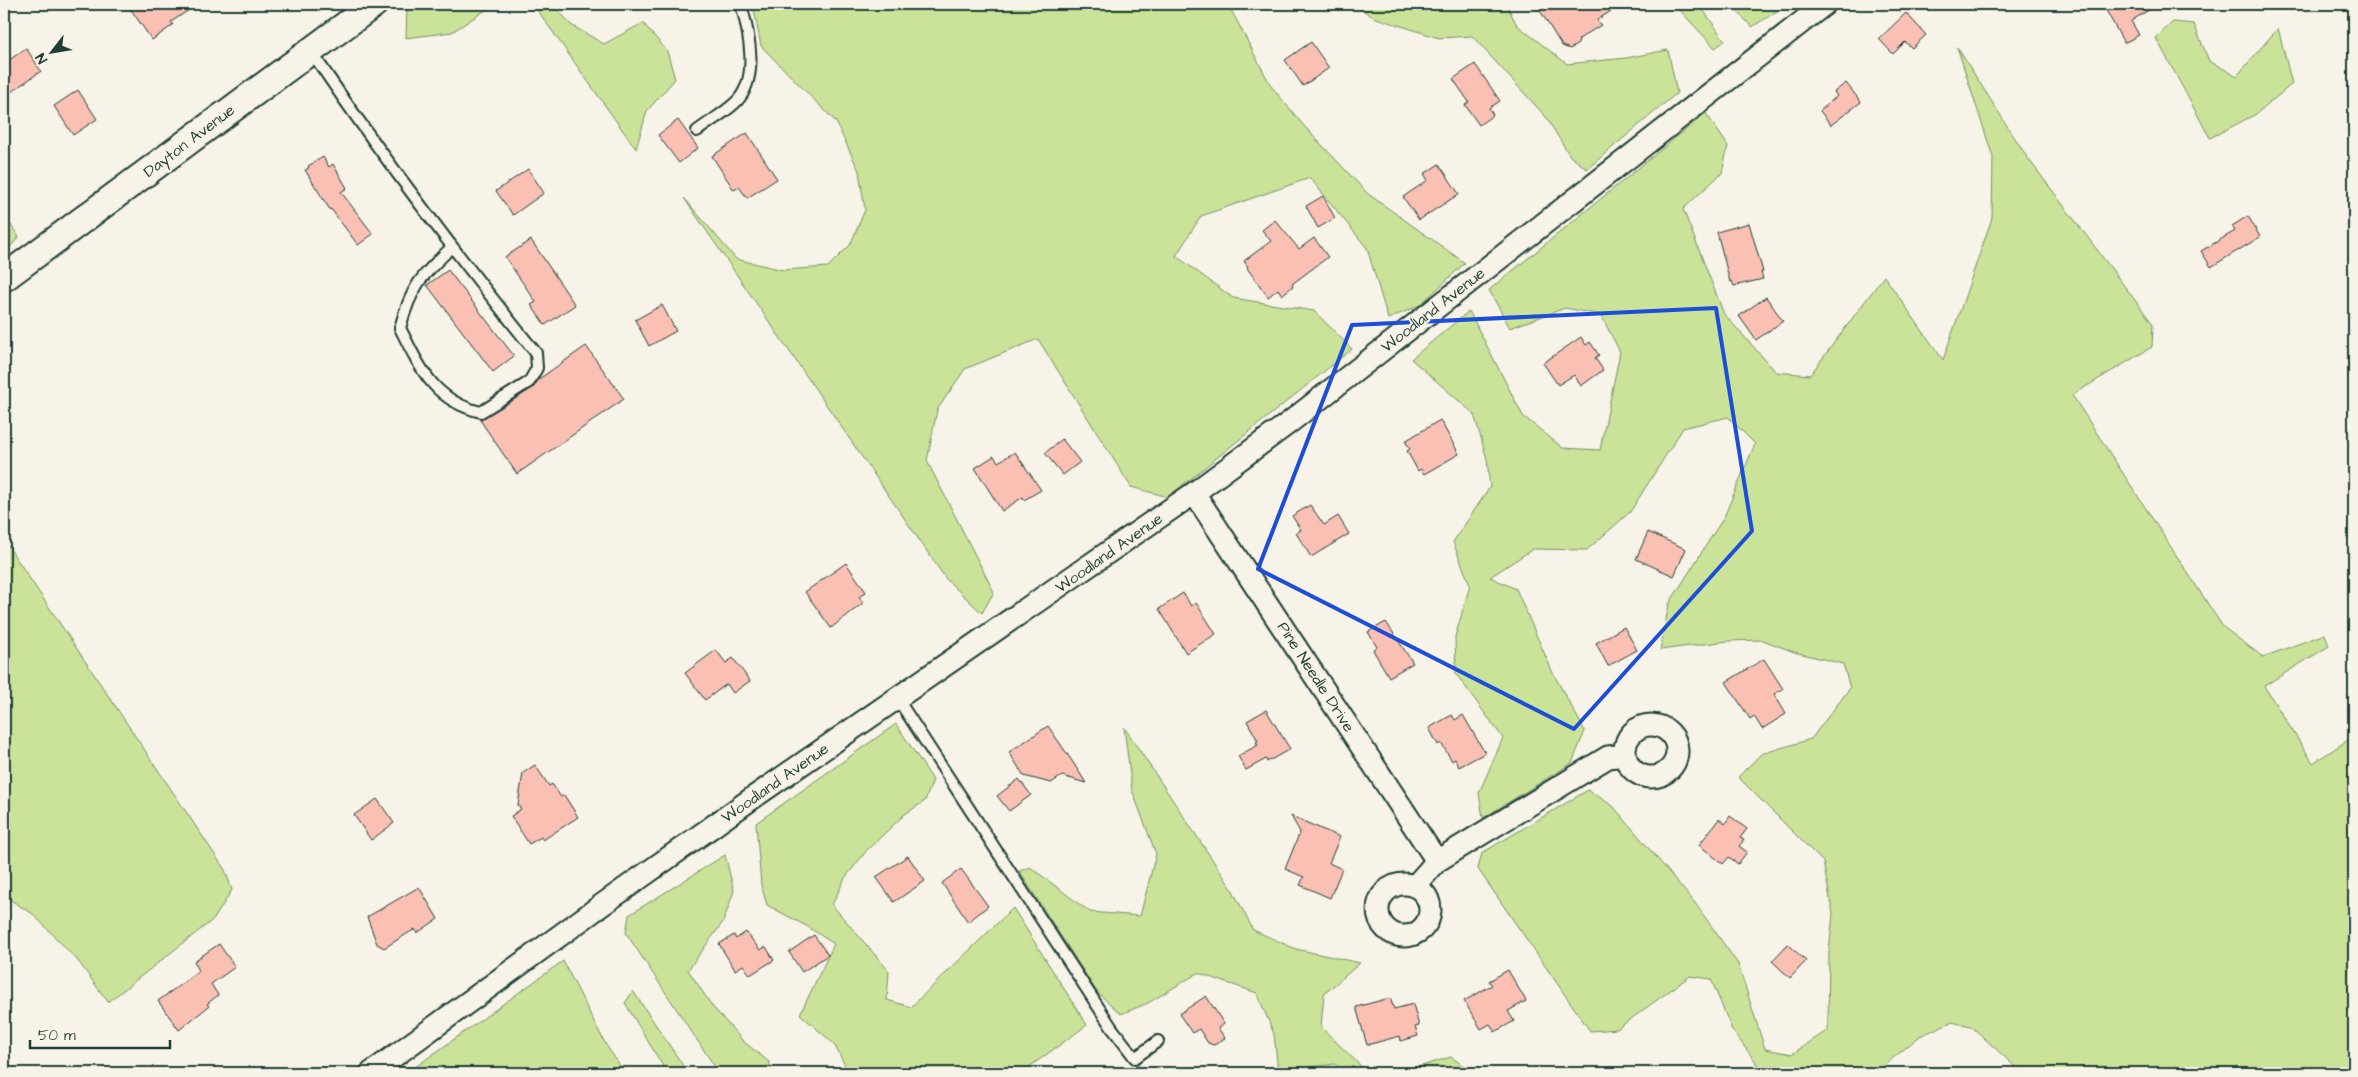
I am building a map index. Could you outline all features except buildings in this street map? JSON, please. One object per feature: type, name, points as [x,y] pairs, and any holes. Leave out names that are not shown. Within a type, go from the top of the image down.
[{"type":"street","name":"Dayton Avenue","points":[[4,278],[374,4]]},
{"type":"street","name":"Woodland Avenue","points":[[371,1073],[615,895],[1194,493],[1298,416],[1825,4]]},
{"type":"street","name":"Pine Needle Drive","points":[[1194,493],[1437,861]]},
{"type":"street","points":[[1416,886],[1437,861],[1608,757],[1625,755]]},
{"type":"lane","points":[[697,131],[736,103],[746,88],[750,65],[745,18],[741,4]]},
{"type":"lane","points":[[311,50],[350,109],[451,248],[536,353],[537,368],[529,382],[481,412],[466,409],[446,398],[425,377],[400,328],[407,302],[424,272],[451,248]]},
{"type":"lane","points":[[897,698],[1112,1028],[1135,1058],[1158,1041]]},
{"type":"highlighted area","points":[[1716,308],[1752,531],[1574,729],[1258,569],[1352,325]]},
{"type":"green space","points":[[410,4],[495,4],[452,32],[406,38],[407,6]]},
{"type":"green space","points":[[533,4],[553,4],[571,25],[604,44],[643,23],[667,51],[675,79],[647,111],[636,149]]},
{"type":"green space","points":[[753,4],[1228,4],[1271,86],[1304,126],[1368,194],[1465,263],[1420,305],[1388,319],[1367,248],[1310,178],[1201,216],[1176,256],[1233,298],[1314,311],[1352,349],[1168,497],[1131,487],[1038,339],[965,369],[937,410],[927,461],[994,592],[982,613],[946,579],[684,198],[736,259],[783,270],[828,267],[850,245],[865,210],[859,171],[836,122],[761,46]]},
{"type":"green space","points":[[1354,4],[1506,4],[1517,25],[1567,64],[1626,58],[1668,50],[1677,93],[1587,169],[1570,156],[1546,117],[1472,36],[1439,38],[1373,17]]},
{"type":"green space","points":[[1674,4],[1699,4],[1725,41],[1715,48]]},
{"type":"green space","points":[[1730,4],[1788,4],[1752,27]]},
{"type":"green space","points":[[2173,22],[2194,24],[2209,61],[2237,76],[2278,28],[2292,84],[2256,114],[2210,138],[2156,38]]},
{"type":"green space","points":[[1957,47],[2027,157],[2153,324],[2152,347],[2072,395],[2223,627],[2263,657],[2325,634],[2329,646],[2264,686],[2313,763],[2354,736],[2354,1072],[2352,1073],[2022,1073],[1971,1026],[1951,1022],[1920,1036],[1875,1073],[1764,1073],[1732,1030],[1711,979],[1690,976],[1617,1029],[1590,1031],[1478,869],[1482,853],[1588,790],[1613,806],[1695,903],[1738,964],[1765,1049],[1792,1054],[1828,1030],[1829,952],[1833,914],[1823,862],[1738,777],[1761,754],[1811,739],[1850,688],[1843,664],[1794,652],[1763,640],[1728,641],[1660,650],[1669,604],[1724,517],[1755,444],[1728,417],[1683,428],[1630,512],[1587,550],[1533,549],[1490,577],[1516,589],[1553,673],[1585,731],[1572,763],[1483,818],[1479,793],[1503,738],[1456,674],[1455,637],[1470,585],[1453,542],[1490,487],[1487,459],[1474,414],[1411,359],[1469,311],[1523,416],[1563,448],[1600,450],[1620,352],[1601,315],[1565,308],[1510,328],[1489,290],[1706,113],[1728,146],[1722,173],[1683,209],[1724,314],[1776,372],[1810,375],[1884,276],[1943,360],[1992,218],[1993,157]]},
{"type":"green space","points":[[4,215],[19,237],[4,254]]},
{"type":"green space","points":[[4,540],[225,870],[232,890],[214,919],[108,1002],[78,961],[33,914],[4,896]]},
{"type":"green space","points":[[896,724],[933,780],[925,801],[905,814],[867,850],[845,878],[832,905],[889,971],[887,1000],[911,1007],[1013,908],[1087,1025],[1021,1073],[849,1073],[834,1044],[800,1014],[834,944],[808,927],[767,905],[761,885],[756,823]]},
{"type":"green space","points":[[1124,727],[1232,889],[1253,930],[1296,949],[1360,963],[1324,994],[1321,1027],[1368,1073],[1344,1073],[1335,1064],[1278,1071],[1274,1034],[1257,993],[1198,973],[1148,1003],[1121,1014],[1097,992],[1019,871],[1030,867],[1090,912],[1140,916],[1156,854],[1132,790]]},
{"type":"green space","points":[[725,855],[734,891],[723,922],[688,970],[712,1006],[743,1041],[769,1062],[773,1073],[719,1073],[626,933],[629,915]]},
{"type":"green space","points":[[563,961],[606,1045],[625,1073],[407,1073]]},
{"type":"green space","points":[[633,991],[688,1073],[667,1073],[625,1003]]},
{"type":"green space","points":[[1451,1057],[1474,1073],[1398,1073]]}]
